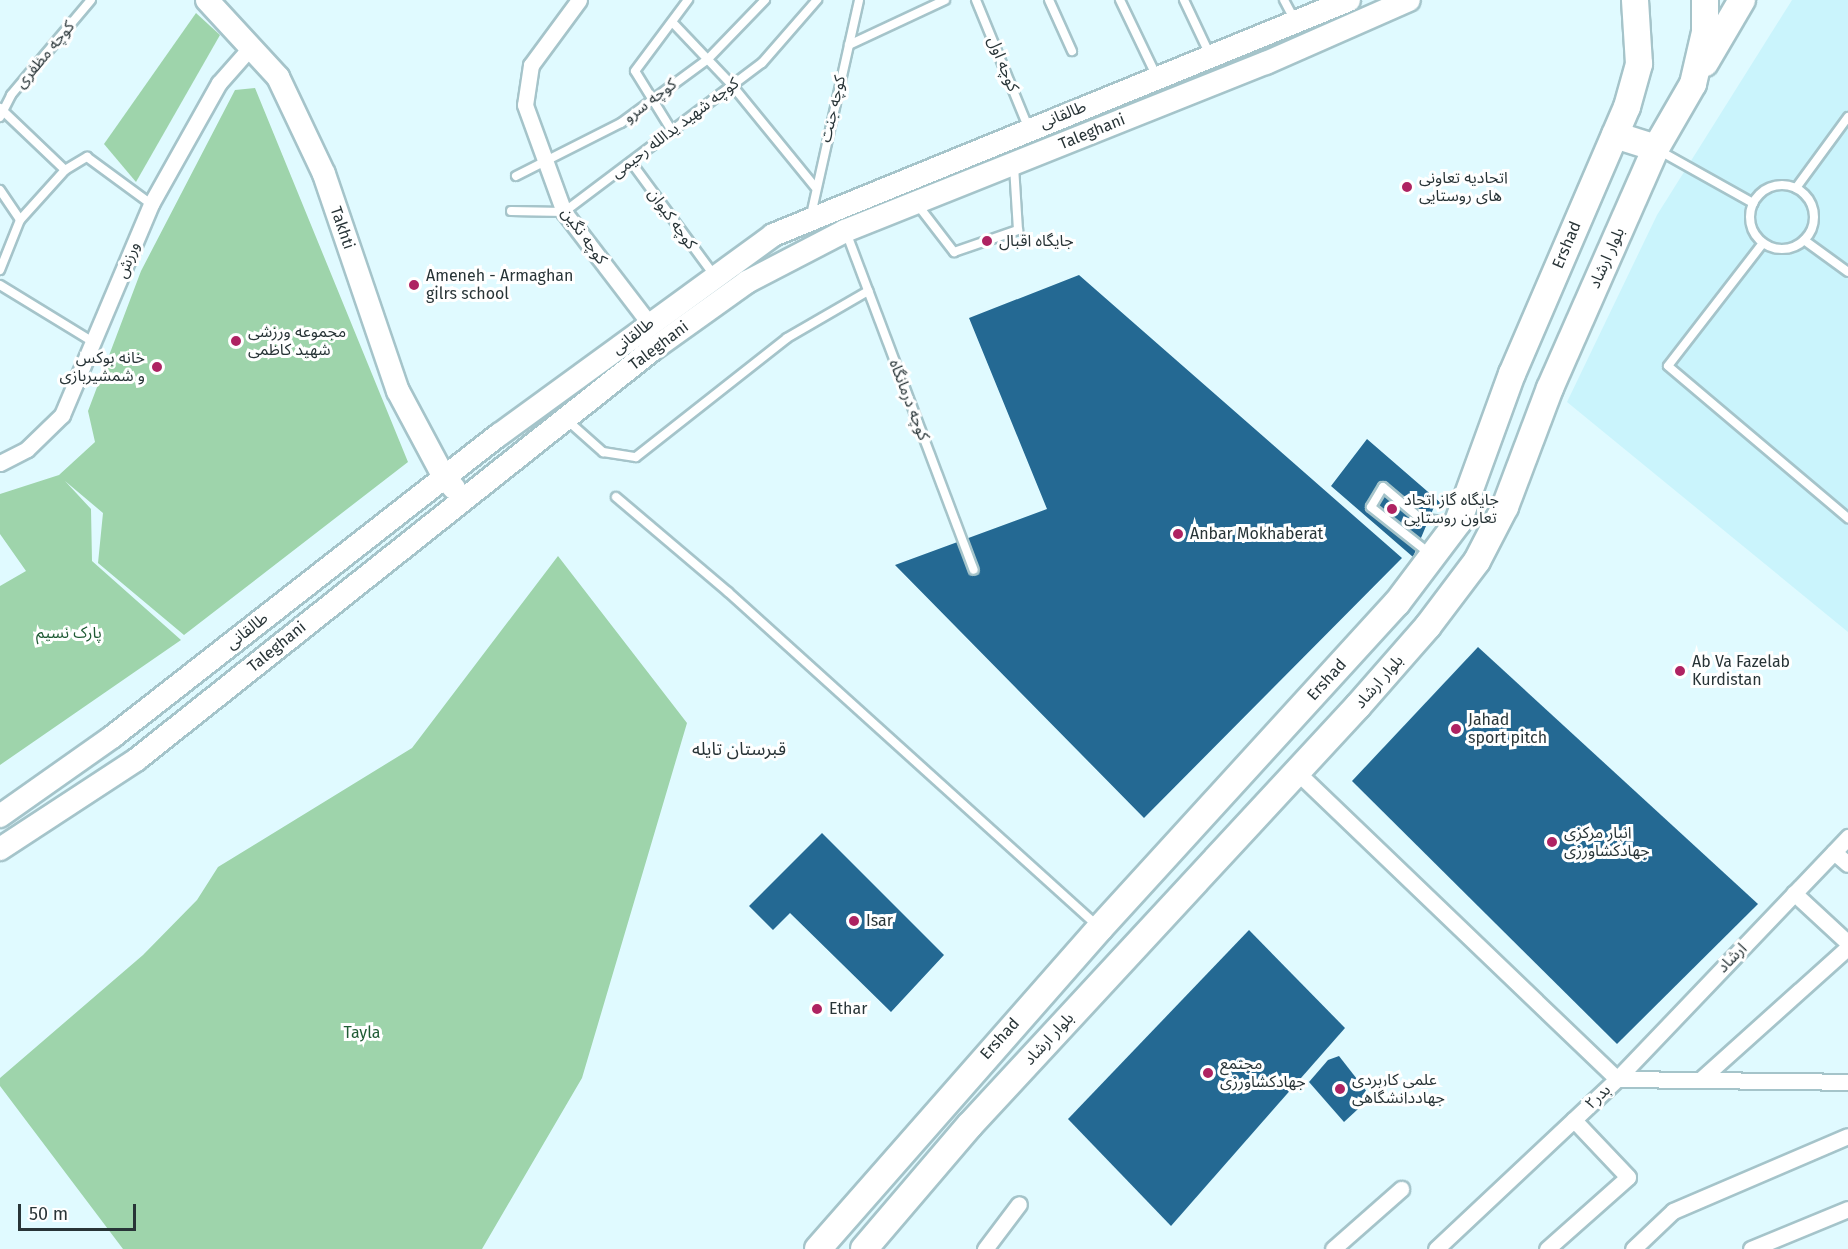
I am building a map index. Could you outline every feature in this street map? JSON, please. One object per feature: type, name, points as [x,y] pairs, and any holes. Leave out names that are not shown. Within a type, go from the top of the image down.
[{"type":"main road","name":"Takhti","points":[[207,0],[278,76],[324,174],[398,391],[444,477],[463,498]]},
{"type":"main road","name":"طالقانی","points":[[0,816],[112,737],[444,477],[714,275],[773,235],[1029,128],[1349,0]]},
{"type":"main road","name":"Taleghani","points":[[0,849],[136,760],[565,418],[747,282],[845,231],[1323,38],[1409,0]]},
{"type":"main road","name":"Ershad","points":[[818,1249],[1100,928],[1397,603],[1435,557],[1458,522],[1512,374],[1615,135],[1639,64],[1635,0]]},
{"type":"main road","name":"بلوار ارشاد","points":[[864,1249],[970,1125],[1298,773],[1428,626],[1477,561],[1504,507],[1550,388],[1656,148],[1693,84],[1705,32],[1705,0]]},
{"type":"main road","points":[[1693,84],[1743,0]]},
{"type":"main road","points":[[1306,19],[1323,38]]},
{"type":"main road","points":[[1615,135],[1656,148]]},
{"type":"main road","points":[[1119,908],[1146,935]]},
{"type":"street","name":"کوچه نگین","points":[[579,0],[531,65],[525,105],[564,212],[649,323]]},
{"type":"street","name":"ورزش","points":[[0,463],[27,449],[62,416],[151,204],[219,83],[250,48]]},
{"type":"street","points":[[1298,773],[1617,1079]]},
{"type":"street","name":"ارشاد","points":[[1617,1079],[1848,837]]},
{"type":"street","points":[[1834,852],[1848,864]]},
{"type":"street","points":[[1701,1080],[1848,945],[1794,893]]},
{"type":"street","name":"بدر۲","points":[[1436,1249],[1617,1079],[1848,1082]]},
{"type":"street","points":[[1547,1249],[1628,1178],[1574,1120]]},
{"type":"street","points":[[1633,1249],[1672,1211],[1848,1136]]},
{"type":"street","points":[[1333,1249],[1401,1189]]},
{"type":"street","points":[[985,1249],[1019,1204]]},
{"type":"street","points":[[1751,1249],[1848,1209]]},
{"type":"lane","name":"کوچه مظفری","points":[[1,113],[11,95],[91,0]]},
{"type":"lane","points":[[672,131],[635,71],[688,0]]},
{"type":"lane","name":"کوچه سرو","points":[[516,176],[546,163],[621,123],[708,60],[765,0]]},
{"type":"lane","name":"کوچه شهید یدالله رحیمی","points":[[564,212],[731,84],[762,63],[817,0]]},
{"type":"lane","name":"کوچه جنت","points":[[810,218],[815,187],[860,0]]},
{"type":"lane","points":[[849,45],[945,0]]},
{"type":"lane","name":"کوچه اول","points":[[976,0],[1029,128]]},
{"type":"lane","points":[[1049,0],[1072,51]]},
{"type":"lane","points":[[1120,0],[1157,76]]},
{"type":"lane","points":[[1184,0],[1211,56]]},
{"type":"lane","points":[[1284,0],[1306,19]]},
{"type":"lane","points":[[673,22],[731,84],[815,187]]},
{"type":"lane","points":[[1,113],[65,170]]},
{"type":"lane","points":[[1796,188],[1848,117]]},
{"type":"lane","points":[[1656,148],[1753,203]]},
{"type":"lane","points":[[0,270],[20,220],[65,170],[87,158],[151,204]]},
{"type":"lane","name":"کوچه کیوان","points":[[631,162],[714,275]]},
{"type":"lane","points":[[916,202],[954,252],[1018,230],[1014,164]]},
{"type":"lane","points":[[1776,185],[1796,188],[1810,202],[1814,212],[1811,231],[1804,240],[1784,249],[1763,243],[1750,225],[1753,203],[1767,188],[1776,185]]},
{"type":"lane","points":[[0,189],[20,220]]},
{"type":"lane","points":[[511,211],[564,212]]},
{"type":"lane","name":"کوچه درمانگاه","points":[[845,231],[974,570]]},
{"type":"lane","points":[[1804,240],[1848,272]]},
{"type":"lane","points":[[1763,243],[1668,366],[1848,518]]},
{"type":"lane","points":[[0,285],[94,342]]},
{"type":"lane","points":[[565,418],[603,452],[636,457],[787,338],[868,291]]},
{"type":"lane","points":[[1435,557],[1371,507],[1383,487],[1421,519],[1458,522]]},
{"type":"lane","points":[[616,497],[728,592],[1100,928]]},
{"type":"shaded area","points":[[1792,0],[1848,0],[1848,632],[1567,402],[1657,215]]},
{"type":"green space","points":[[196,13],[220,35],[136,182],[104,144]]},
{"type":"green space","name":"مجموعه ورزشی شهید کاظمی","points":[[255,88],[408,462],[184,635],[98,563],[103,513],[65,481],[91,509],[92,561],[181,640],[0,765],[0,586],[26,571],[0,534],[0,494],[59,475],[95,442],[88,411],[141,271],[235,90]]},
{"type":"green space","name":"Tayla","points":[[558,556],[687,723],[582,1078],[482,1249],[123,1249],[0,1086],[0,1078],[143,955],[197,900],[218,867],[412,748]]},
{"type":"building","name":"Anbar Mokhaberat","points":[[1079,275],[1402,558],[1144,818],[895,565],[1047,509],[969,318]]},
{"type":"building","points":[[1367,439],[1442,504],[1434,507],[1413,557],[1331,486]]},
{"type":"building","name":"انبار مرکزی جهادکشاورزی","points":[[1478,647],[1758,904],[1617,1044],[1352,781]]},
{"type":"building","name":"Isar","points":[[822,833],[944,955],[891,1012],[790,913],[773,930],[749,906]]},
{"type":"building","name":"مجتمع جهادکشاورزی","points":[[1249,930],[1345,1028],[1171,1226],[1068,1119]]},
{"type":"building","name":"علمی کاربردی جهاددانشگاهی","points":[[1339,1056],[1371,1097],[1344,1122],[1309,1082],[1328,1060]]},
{"type":"place","name":"اتحادیه تعاونی های روستایی","points":[[1407,187]]},
{"type":"place","name":"جایگاه اقبال","points":[[987,241]]},
{"type":"place","name":"Ameneh - Armaghan gilrs school","points":[[414,285]]},
{"type":"place","name":"مجموعه ورزشی شهید کاظمی","points":[[236,341]]},
{"type":"place","name":"خانه بوکس و شمشیربازی","points":[[157,367]]},
{"type":"place","name":"جایگاه گاز اتحاد تعاون روستایی","points":[[1392,509]]},
{"type":"place","name":"Anbar Mokhaberat","points":[[1178,534]]},
{"type":"place","name":"Ab Va Fazelab Kurdistan","points":[[1680,671]]},
{"type":"place","name":"Jahad sport pitch","points":[[1456,729]]},
{"type":"place","name":"انبار مرکزی جهادکشاورزی","points":[[1552,842]]},
{"type":"place","name":"Isar","points":[[854,921]]},
{"type":"place","name":"Ethar","points":[[817,1009]]},
{"type":"place","name":"مجتمع جهادکشاورزی","points":[[1208,1073]]},
{"type":"place","name":"علمی کاربردی جهاددانشگاهی","points":[[1340,1089]]},
{"type":"district","name":"قبرستان تایله","points":[[739,749]]},
{"type":"park label","name":"پارک نسیم","points":[[69,633]]}]
